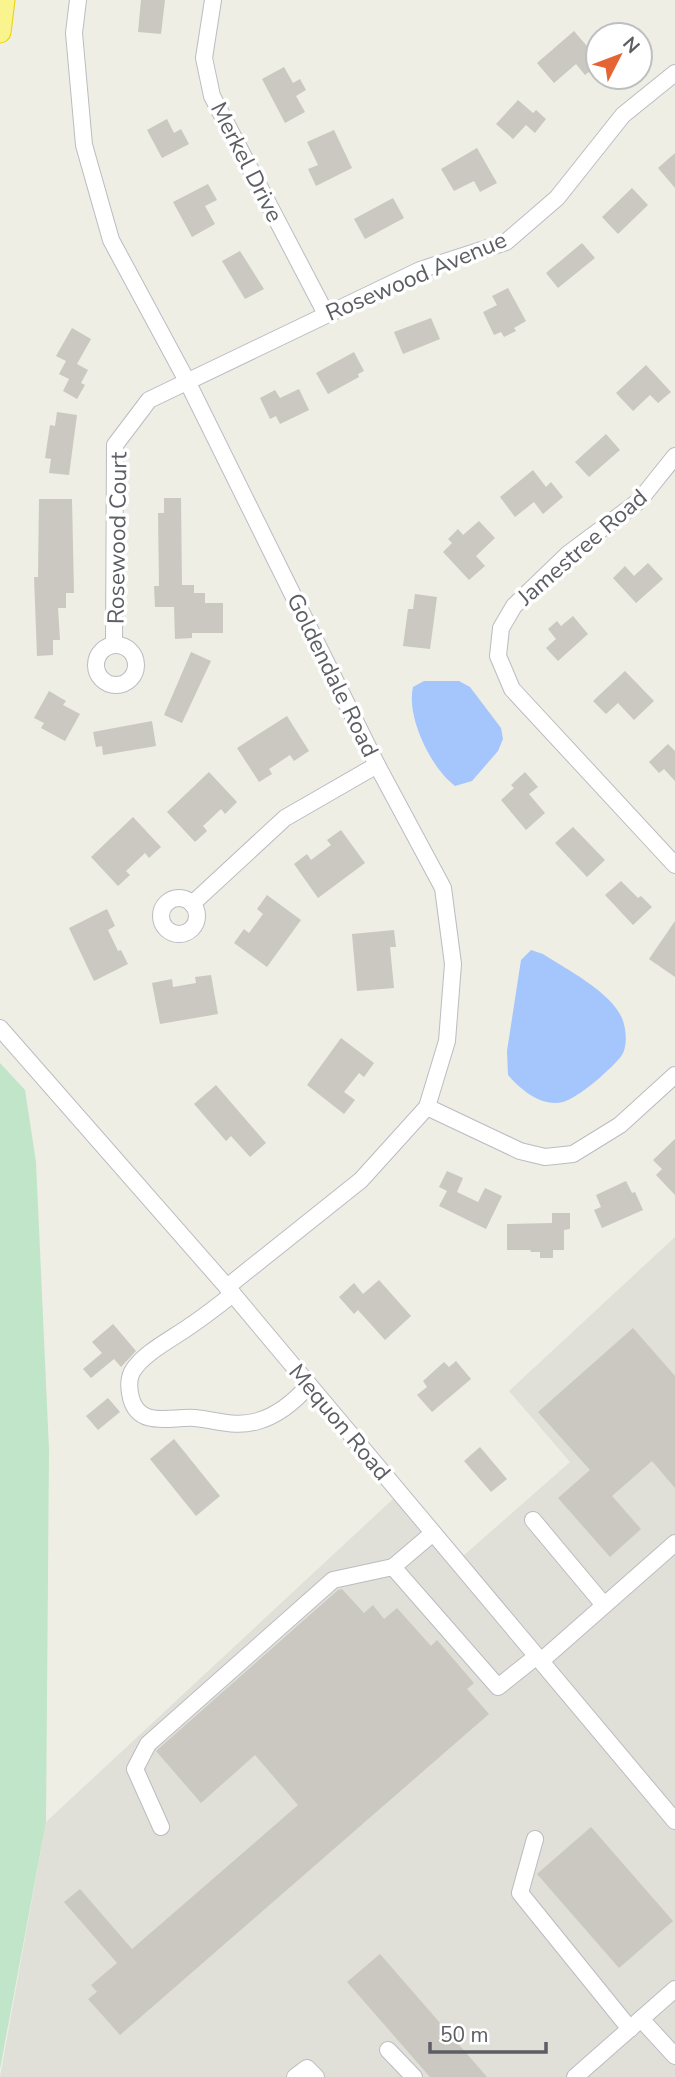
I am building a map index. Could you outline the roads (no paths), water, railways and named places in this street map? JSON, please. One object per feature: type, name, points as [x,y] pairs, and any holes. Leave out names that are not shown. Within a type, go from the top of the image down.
[{"type":"highway","points":[[0,32],[4,0]]},
{"type":"street","name":"Goldendale Road","points":[[78,0],[74,33],[84,145],[111,240],[187,381],[377,765],[443,888],[453,964],[447,1041],[427,1107],[361,1180],[150,1355],[131,1373],[128,1386],[138,1412],[155,1420],[185,1418],[242,1425],[278,1412],[293,1402],[309,1385]]},
{"type":"street","name":"Merkel Drive","points":[[213,0],[204,58],[212,96],[326,314]]},
{"type":"street","name":"Rosewood Avenue","points":[[187,381],[232,362],[420,270],[506,242],[557,198],[623,115],[675,73]]},
{"type":"street","name":"Rosewood Court","points":[[114,645],[115,445],[149,400],[187,381]]},
{"type":"street","name":"Jamestree Road","points":[[675,456],[639,501],[568,554],[514,606],[501,628],[498,656],[512,689],[675,865]]},
{"type":"street","points":[[192,904],[285,818],[377,765]]},
{"type":"street","name":"Mequon Road","points":[[0,1028],[230,1291],[675,1821]]},
{"type":"street","points":[[427,1107],[520,1151],[545,1157],[573,1154],[620,1125],[675,1074]]},
{"type":"street","points":[[533,1520],[604,1605]]},
{"type":"street","points":[[161,1827],[135,1769],[148,1744],[333,1580],[393,1567],[433,1533]]},
{"type":"street","points":[[393,1567],[498,1687],[539,1658],[675,1544]]},
{"type":"street","points":[[535,1839],[520,1893],[636,2024],[675,2056]]},
{"type":"street","points":[[575,2077],[675,1989]]},
{"type":"street","points":[[388,2050],[414,2077]]},
{"type":"street","points":[[295,2077],[307,2068],[316,2077]]},
{"type":"water","points":[[424,681],[459,681],[470,687],[501,728],[503,739],[498,751],[472,781],[455,786],[437,767],[422,741],[413,713],[412,699],[413,687]]},
{"type":"water","points":[[531,950],[543,954],[598,990],[616,1008],[625,1027],[625,1046],[618,1060],[586,1089],[563,1102],[539,1100],[508,1075],[507,1051],[521,960]]}]
